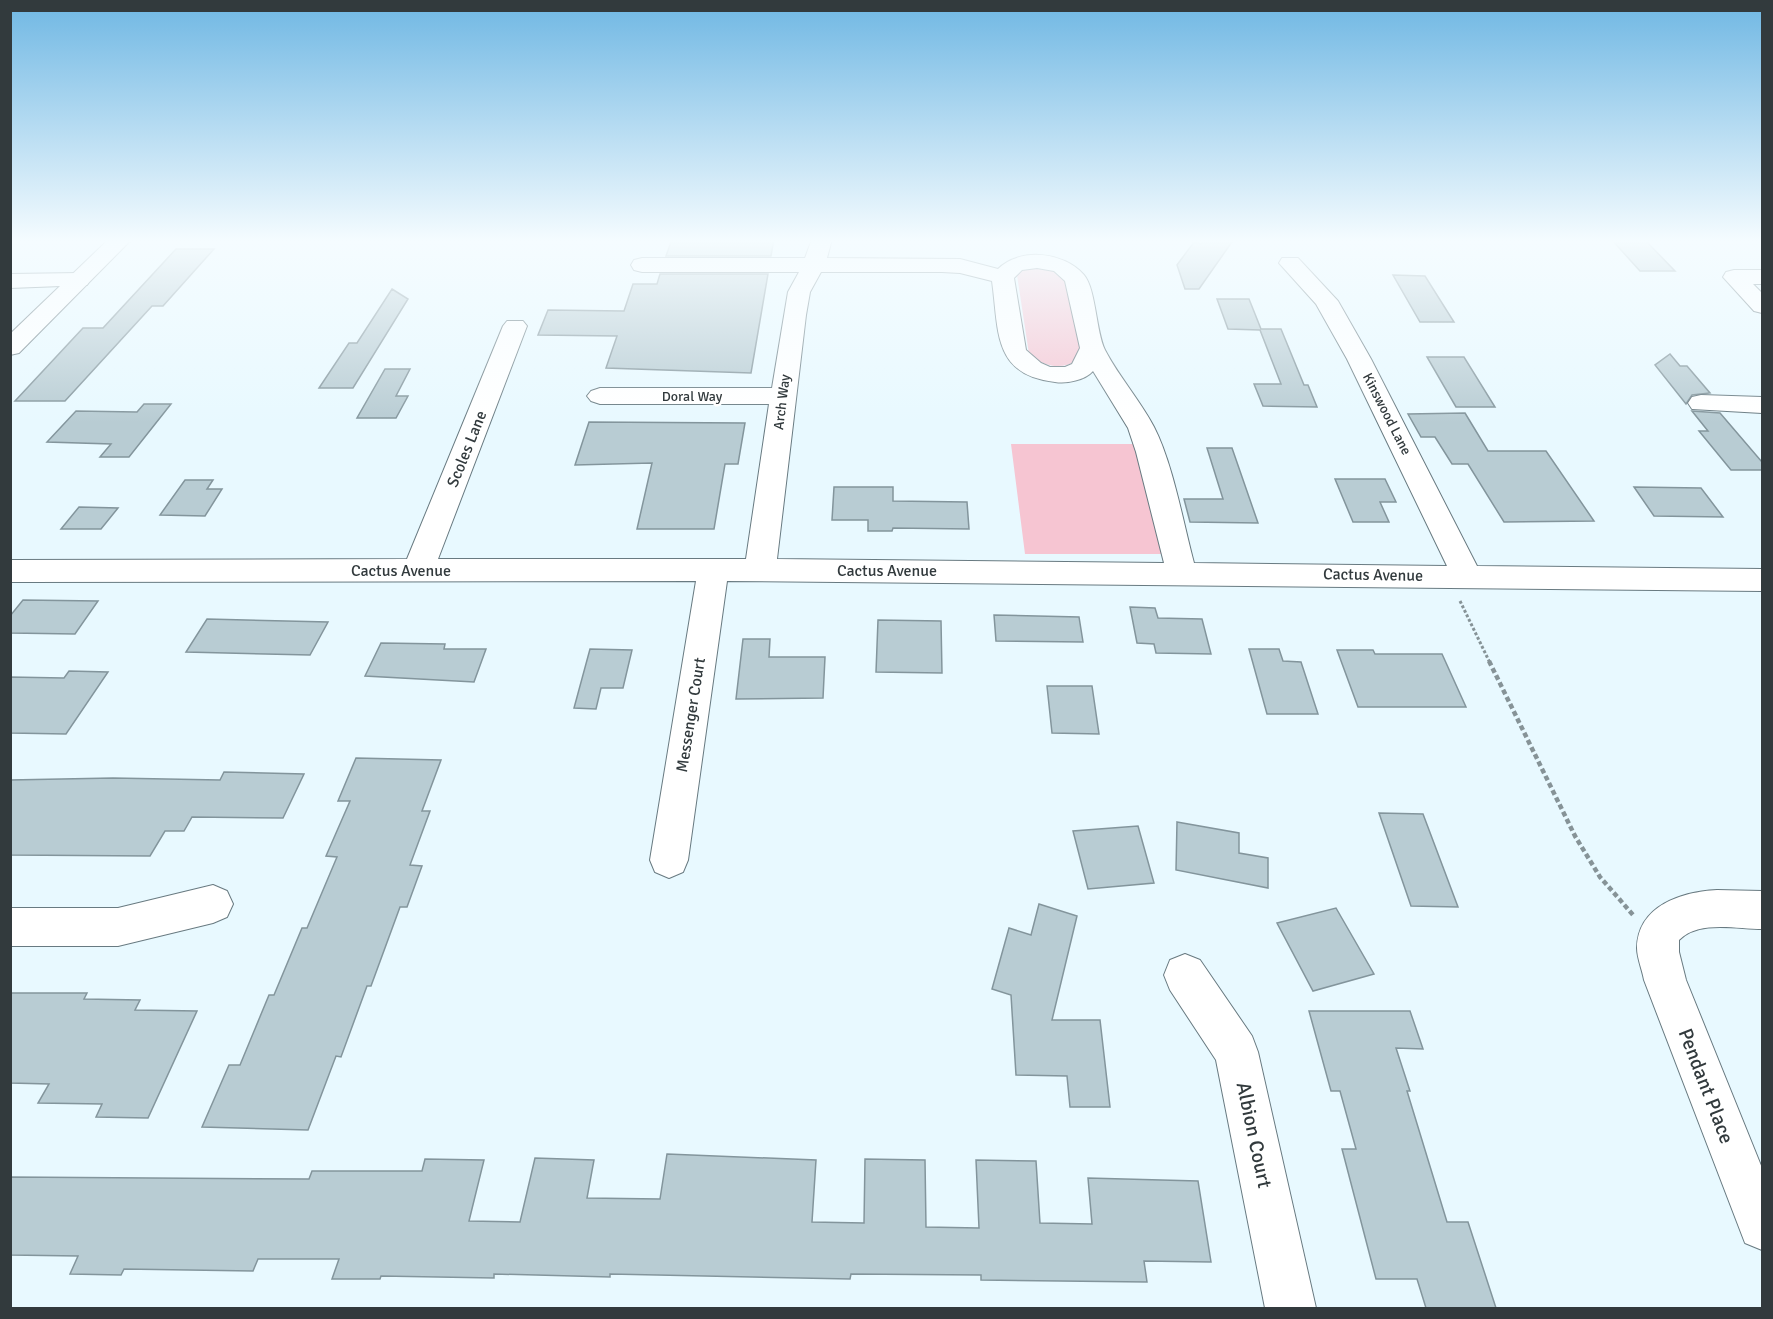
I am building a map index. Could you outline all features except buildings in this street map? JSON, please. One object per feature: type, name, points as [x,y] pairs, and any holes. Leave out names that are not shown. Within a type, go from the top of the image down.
[{"type":"street","points":[[10,348],[58,301]]},
{"type":"street","name":"Arch Way","points":[[760,570],[798,301]]},
{"type":"street","points":[[1007,301],[1014,350],[1019,361],[1040,373],[1070,374],[1083,368],[1091,359],[1092,348]]},
{"type":"street","points":[[1081,301],[1092,348],[1140,428],[1150,452],[1181,572]]},
{"type":"street","name":"Kinswood Lane","points":[[1326,301],[1359,359],[1458,576]]},
{"type":"street","name":"Scoles Lane","points":[[418,571],[515,326]]},
{"type":"street","points":[[1051,375],[1104,399],[1140,428]]},
{"type":"street","name":"Doral Way","points":[[600,396],[783,396]]},
{"type":"street","points":[[1701,403],[1762,405]]},
{"type":"street","name":"Messenger Court","points":[[669,860],[713,570]]},
{"type":"street","name":"Cactus Avenue","points":[[10,571],[1181,572],[1762,580]]},
{"type":"street","points":[[10,927],[118,927],[213,904]]},
{"type":"street","points":[[1657,944],[1665,926],[1678,916],[1696,911],[1762,910]]},
{"type":"street","name":"Pendant Place","points":[[1657,944],[1665,980],[1762,1226]]},
{"type":"street","name":"Albion Court","points":[[1185,975],[1236,1052],[1291,1308]]},
{"type":"path","points":[[1458,576],[1575,836],[1600,877],[1657,944]]},
{"type":"shaded area","points":[[1021,301],[1070,301],[1081,351],[1077,360],[1065,365],[1052,366],[1040,362],[1029,354]]},
{"type":"shaded area","points":[[1011,444],[1138,444],[1167,554],[1025,554]]}]
